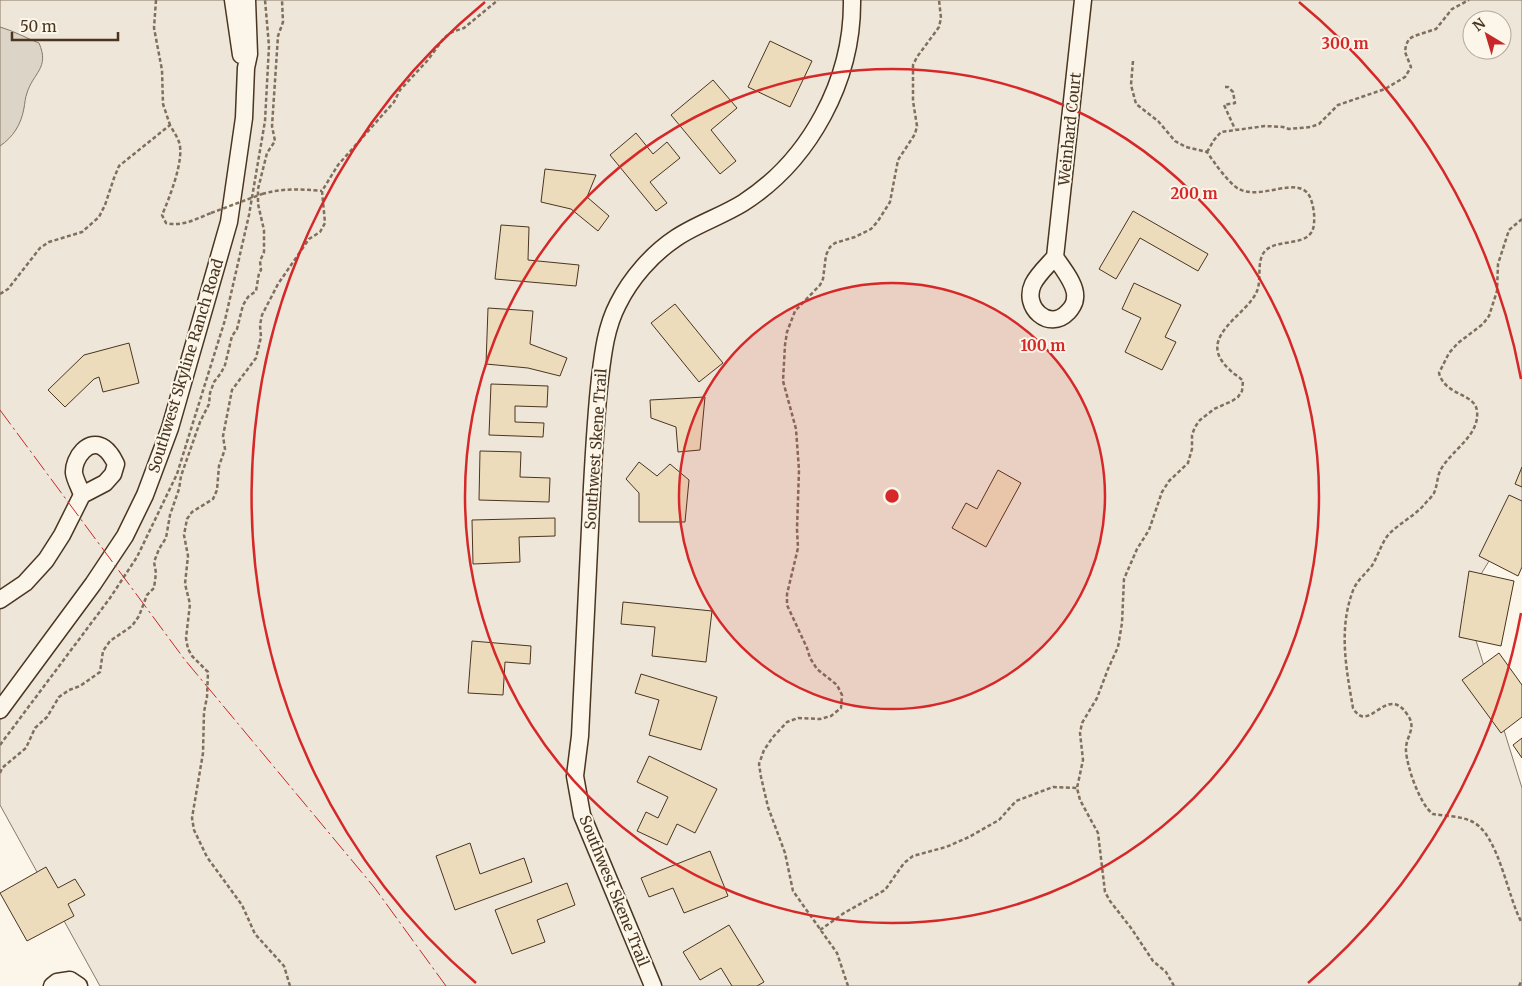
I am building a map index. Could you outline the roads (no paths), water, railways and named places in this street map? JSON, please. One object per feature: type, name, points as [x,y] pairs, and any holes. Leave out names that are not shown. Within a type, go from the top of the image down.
[{"type":"street","points":[[234,0],[241,56],[246,68]]},
{"type":"street","points":[[246,68],[249,54],[248,0]]},
{"type":"street","name":"Southwest Skene Trail","points":[[654,986],[582,815],[575,776],[580,736],[596,413],[607,332],[617,305],[630,284],[653,256],[677,237],[743,203],[776,179],[796,156],[827,108],[840,78],[847,54],[852,20],[852,0]]},
{"type":"street","name":"Weinhard Court","points":[[1055,257],[1083,0]]},
{"type":"street","name":"Southwest Skyline Ranch Road","points":[[0,710],[94,584],[125,536],[145,495],[170,428],[229,222],[244,118],[246,68]]},
{"type":"street","points":[[0,600],[25,583],[46,560],[62,535],[82,495]]},
{"type":"street","points":[[52,986],[57,982],[70,980],[79,986]]}]
